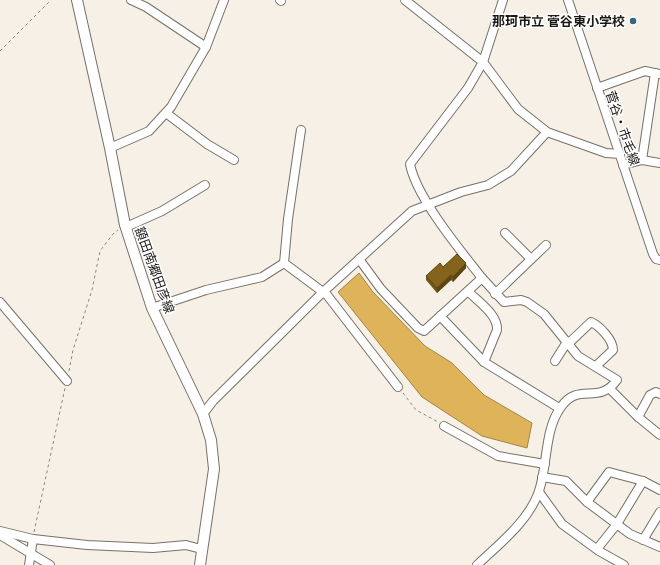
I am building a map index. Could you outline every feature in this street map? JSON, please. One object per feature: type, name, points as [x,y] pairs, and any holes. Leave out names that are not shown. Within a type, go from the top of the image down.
[{"type":"main road","name":"額田南郷田彦線","points":[[77,0],[126,227],[152,308],[203,414],[212,440],[214,469],[201,549],[200,565]]},
{"type":"street","points":[[131,0],[146,7],[206,47]]},
{"type":"street","points":[[110,148],[149,131],[166,113],[206,47],[224,0]]},
{"type":"street","points":[[405,0],[483,62],[518,109],[547,132],[606,153],[620,154]]},
{"type":"street","points":[[477,565],[516,527],[528,511],[538,492],[545,464],[552,422],[559,408],[567,398],[574,394],[601,394],[610,389],[616,380],[578,356],[544,314],[527,302],[521,300],[504,302],[496,294],[452,240],[428,203],[413,176],[410,164],[468,88],[483,62],[503,0]]},
{"type":"street","name":"菅谷・市毛線","points":[[568,0],[654,254],[656,259],[660,260]]},
{"type":"street","points":[[597,88],[645,71],[657,73],[642,160]]},
{"type":"street","points":[[166,113],[207,144],[234,160]]},
{"type":"street","points":[[284,263],[288,219],[302,130]]},
{"type":"street","points":[[203,414],[213,401],[322,293],[412,211],[428,203],[488,185],[511,172],[547,132]]},
{"type":"street","points":[[623,165],[642,160],[660,163]]},
{"type":"street","points":[[126,227],[162,211],[205,185]]},
{"type":"street","points":[[505,233],[531,259]]},
{"type":"street","points":[[496,294],[546,245]]},
{"type":"street","points":[[359,259],[381,289],[418,328],[424,331],[482,278]]},
{"type":"street","points":[[284,263],[322,293],[327,295],[398,387]]},
{"type":"street","points":[[152,308],[206,290],[262,277],[284,263]]},
{"type":"street","points":[[468,291],[494,317],[498,324],[498,330],[484,362]]},
{"type":"street","points":[[0,302],[66,381]]},
{"type":"street","points":[[440,316],[484,362],[559,408]]},
{"type":"street","points":[[555,361],[567,342],[571,341],[591,322],[595,324],[613,344],[613,350],[596,366]]},
{"type":"street","points":[[610,389],[638,417],[660,435]]},
{"type":"street","points":[[638,417],[650,395],[656,392],[660,394]]},
{"type":"street","points":[[444,426],[498,456],[545,464]]},
{"type":"street","points":[[587,502],[609,472],[643,481],[660,490]]},
{"type":"street","points":[[542,477],[566,481],[587,502],[630,534],[660,547]]},
{"type":"street","points":[[597,549],[617,524],[643,481]]},
{"type":"street","points":[[538,492],[562,524],[597,549],[624,565]]},
{"type":"street","points":[[643,540],[660,512]]},
{"type":"street","points":[[0,532],[33,539],[87,545],[153,548],[186,545],[201,549]]},
{"type":"street","points":[[0,535],[30,555],[50,565]]},
{"type":"street","points":[[29,565],[33,539]]},
{"type":"path","points":[[0,51],[51,0]]},
{"type":"path","points":[[398,387],[416,410],[444,426]]},
{"type":"shaded area","points":[[359,273],[373,292],[425,346],[452,363],[484,395],[532,423],[527,448],[482,436],[422,397],[338,292]]},
{"type":"building","points":[[457,254],[466,263],[453,277],[451,275],[437,288],[426,276],[440,263],[443,267]]},
{"type":"place","name":"那珂市立 菅谷東小学校","points":[[633,21]]}]
